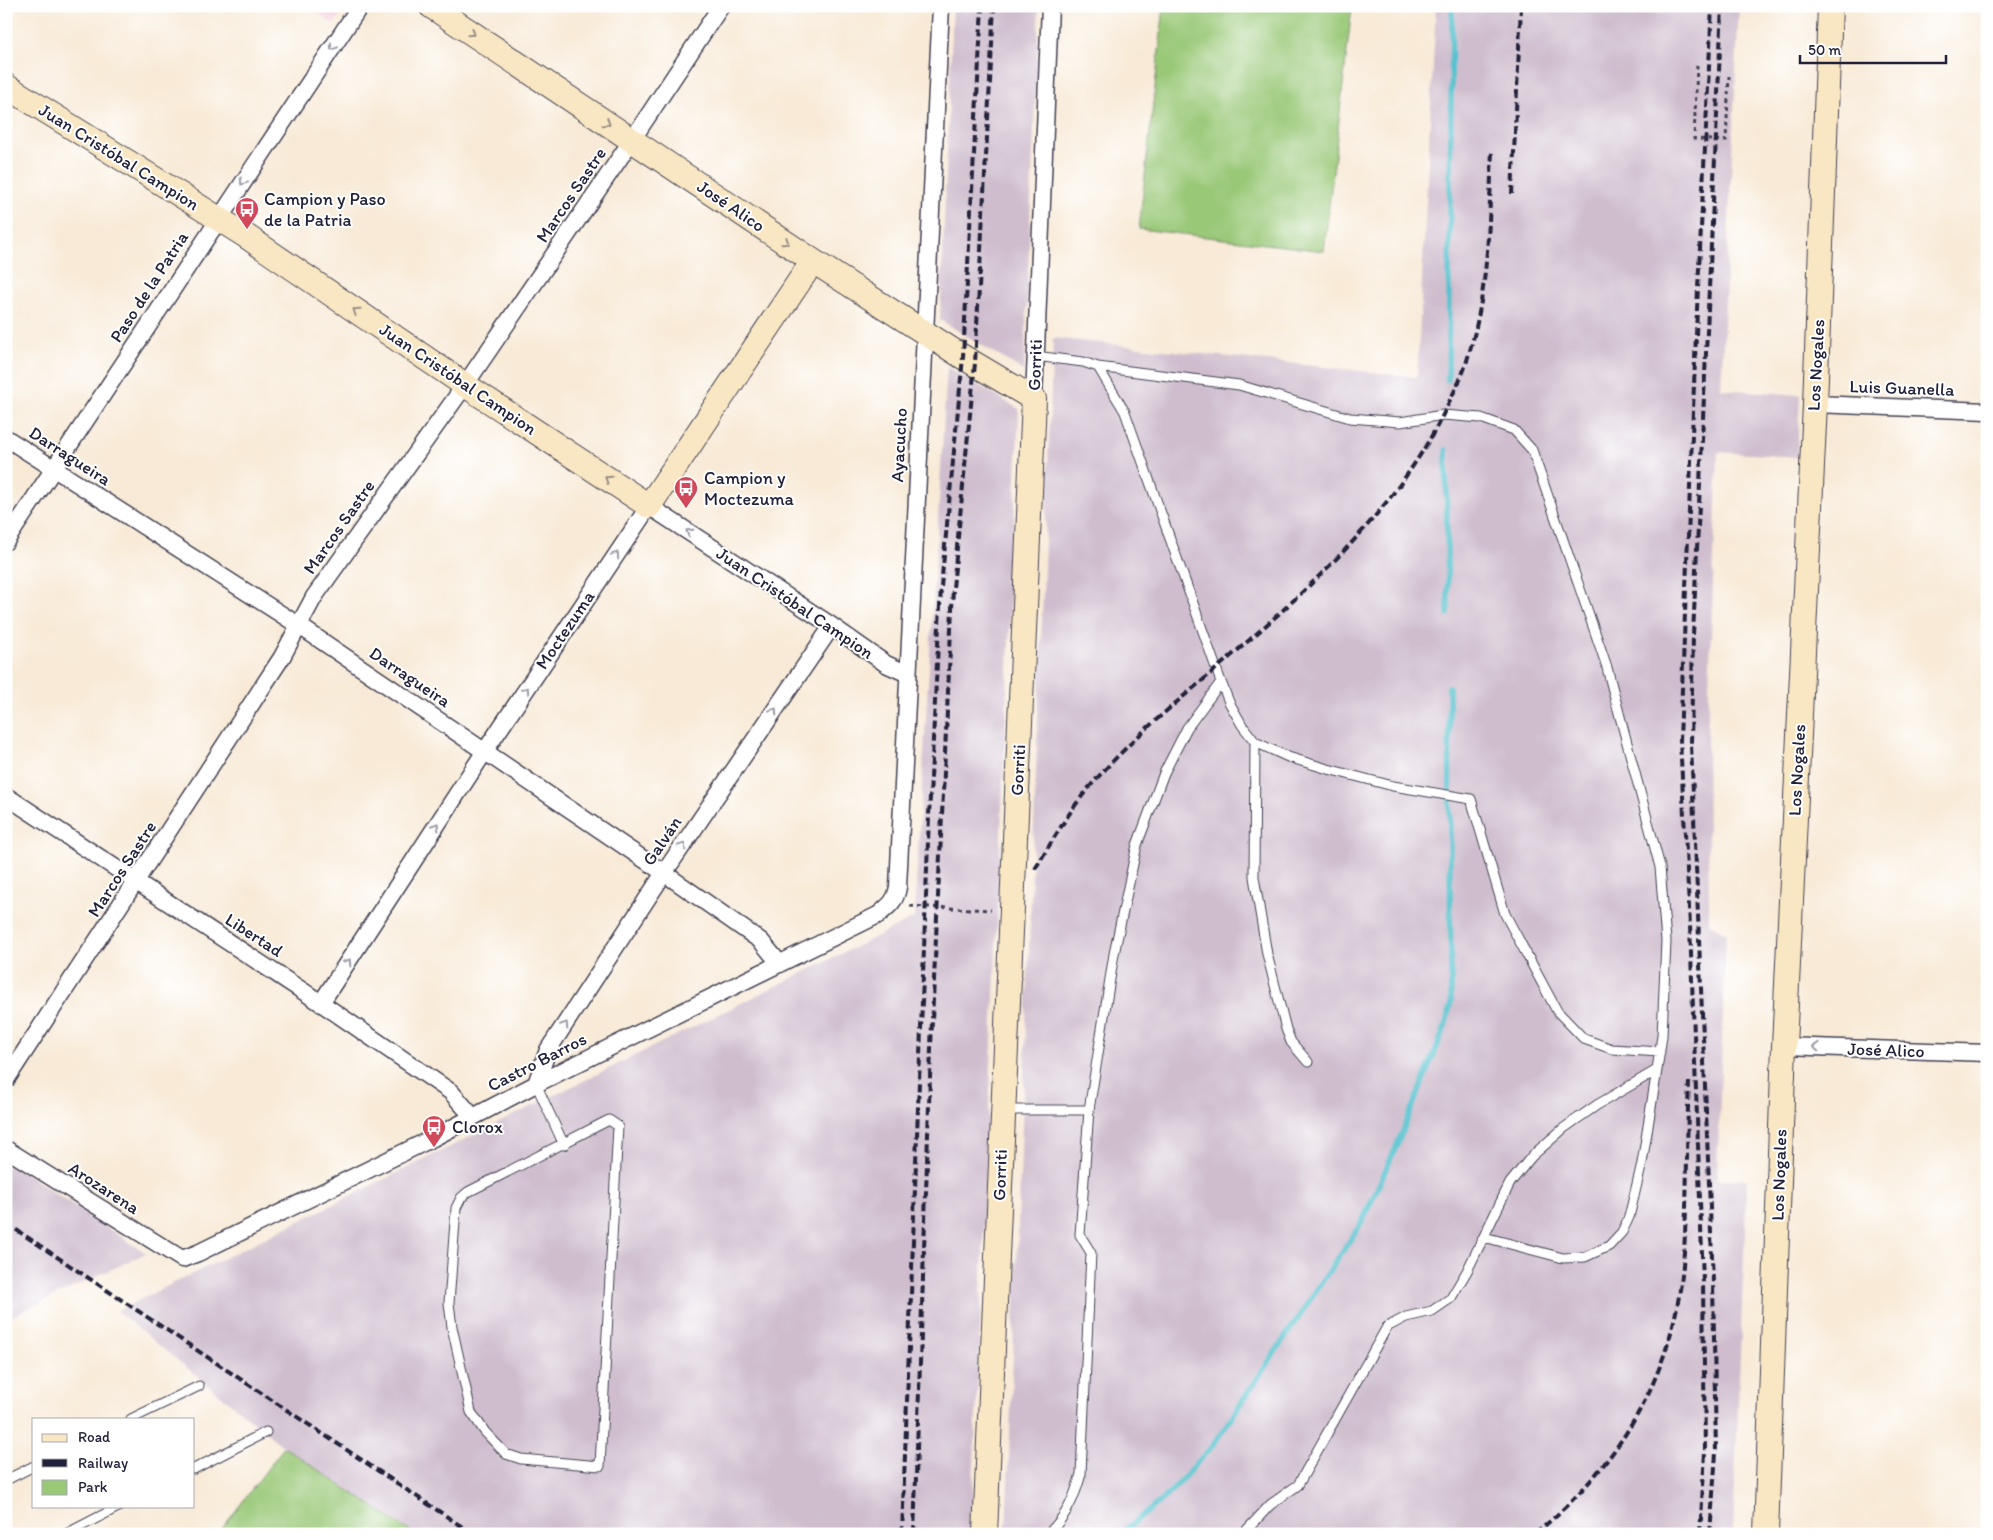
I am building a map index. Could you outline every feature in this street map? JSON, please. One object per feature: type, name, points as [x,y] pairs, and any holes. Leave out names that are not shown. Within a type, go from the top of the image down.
[{"type":"street","name":"Paso de la Patria","points":[[6,541],[360,6]]},
{"type":"street","name":"José Alico","points":[[431,6],[813,260],[964,357],[1034,399]]},
{"type":"street","name":"Marcos Sastre","points":[[6,1080],[282,658],[314,597],[465,385],[721,6]]},
{"type":"street","name":"Ayacucho","points":[[891,905],[896,898],[898,887],[941,6]]},
{"type":"street","name":"Gorriti","points":[[985,1534],[1050,6]]},
{"type":"street","name":"Los Nogales","points":[[1766,1534],[1784,1046],[1815,404],[1830,6]]},
{"type":"street","name":"Juan Cristóbal Campion","points":[[6,86],[251,240],[465,385],[832,626],[886,664],[908,674]]},
{"type":"street","name":"Moctezuma","points":[[321,1003],[485,751],[813,260]]},
{"type":"street","name":"Luis Guanella","points":[[1815,404],[1987,411]]},
{"type":"street","name":"Darragueira","points":[[6,438],[298,625],[485,751],[761,941],[780,964]]},
{"type":"street","name":"Galván","points":[[536,1084],[548,1050],[664,873],[832,626]]},
{"type":"street","name":"Libertad","points":[[6,796],[321,1003],[451,1092],[473,1117]]},
{"type":"street","name":"Castro Barros","points":[[182,1259],[198,1253],[780,964],[878,915],[891,905]]},
{"type":"street","name":"José Alico","points":[[1784,1046],[1987,1053]]},
{"type":"street","name":"Arozarena","points":[[6,1149],[182,1259]]},
{"type":"lane","points":[[1035,356],[1083,362],[1098,367],[1239,385],[1350,418],[1400,422],[1443,415],[1482,418],[1514,430],[1532,450],[1606,664],[1660,867],[1666,942],[1660,1052],[1642,1163],[1629,1217],[1622,1232],[1609,1246],[1585,1257],[1563,1258],[1484,1237]]},
{"type":"lane","points":[[1098,367],[1125,412],[1229,702],[1242,725],[1255,742],[1296,760],[1393,786],[1471,799],[1505,914],[1557,1011],[1584,1039],[1612,1049],[1660,1052]]},
{"type":"lane","points":[[1048,1534],[1062,1520],[1070,1506],[1082,1474],[1091,1253],[1080,1235],[1089,1110],[1114,954],[1137,845],[1164,773],[1187,728],[1221,682]]},
{"type":"lane","points":[[1255,742],[1254,877],[1267,954],[1286,1029],[1291,1042],[1308,1062]]},
{"type":"lane","points":[[1242,1534],[1270,1505],[1298,1485],[1387,1327],[1406,1317],[1432,1311],[1451,1298],[1484,1237],[1510,1183],[1532,1156],[1564,1128],[1597,1105],[1657,1070]]},
{"type":"lane","points":[[536,1084],[564,1145]]},
{"type":"lane","points":[[1003,1110],[1089,1110]]},
{"type":"lane","points":[[609,1120],[618,1126],[600,1466],[521,1460],[506,1454],[485,1432],[471,1412],[452,1327],[449,1303],[456,1208],[461,1198],[468,1192],[564,1145],[609,1120]]},
{"type":"lane","points":[[134,1418],[199,1386]]},
{"type":"lane","points":[[195,1468],[266,1432]]},
{"type":"lane","points":[[6,1480],[32,1467]]},
{"type":"lane","points":[[66,1534],[116,1508]]},
{"type":"path","points":[[1697,65],[1694,139],[1726,141],[1729,76]]},
{"type":"path","points":[[891,905],[1012,911]]},
{"type":"shaded area","points":[[308,6],[346,6],[334,24]]},
{"type":"shaded area","points":[[953,6],[1039,6],[1024,371],[940,320]]},
{"type":"shaded area","points":[[1436,6],[1739,6],[1721,389],[1800,395],[1797,457],[1718,452],[1707,741],[1709,923],[1726,933],[1717,1179],[1747,1179],[1733,1534],[1006,1534],[1053,338],[1417,377]]},
{"type":"shaded area","points":[[947,367],[1019,409],[971,1534],[415,1534],[284,1447],[117,1311],[914,918]]},
{"type":"shaded area","points":[[6,1161],[146,1253],[6,1319]]},
{"type":"green space","points":[[1164,6],[1352,7],[1324,251],[1139,229]]},
{"type":"green space","points":[[284,1447],[414,1534],[218,1534]]},
{"type":"waterway","points":[[1448,380],[1452,6]]},
{"type":"waterway","points":[[1446,450],[1448,614]]},
{"type":"waterway","points":[[1120,1534],[1168,1495],[1213,1445],[1362,1222],[1396,1147],[1445,1027],[1451,1002],[1449,687]]},
{"type":"railway","points":[[902,1534],[929,816],[941,587],[963,357],[982,6]]},
{"type":"railway","points":[[914,1534],[932,1020],[953,588],[975,363],[994,6]]},
{"type":"railway","points":[[1512,194],[1521,6]]},
{"type":"railway","points":[[1700,1534],[1705,1453],[1703,1282],[1690,926],[1680,740],[1697,309],[1712,6]]},
{"type":"railway","points":[[1710,1534],[1716,1453],[1713,1282],[1691,744],[1693,635],[1722,6]]},
{"type":"railway","points":[[1035,869],[1076,804],[1106,768],[1152,724],[1283,610],[1347,548],[1404,479],[1428,442],[1462,375],[1475,332],[1487,254],[1492,150]]},
{"type":"railway","points":[[1535,1534],[1593,1478],[1617,1447],[1637,1415],[1654,1380],[1668,1344],[1677,1306],[1683,1265],[1689,1082]]},
{"type":"railway","points":[[6,1223],[473,1534]]},
{"type":"place","name":"Campion y Paso de la Patria","points":[[247,230]]},
{"type":"place","name":"Campion y Moctezuma","points":[[686,509]]},
{"type":"place","name":"Clorox","points":[[434,1148]]}]
